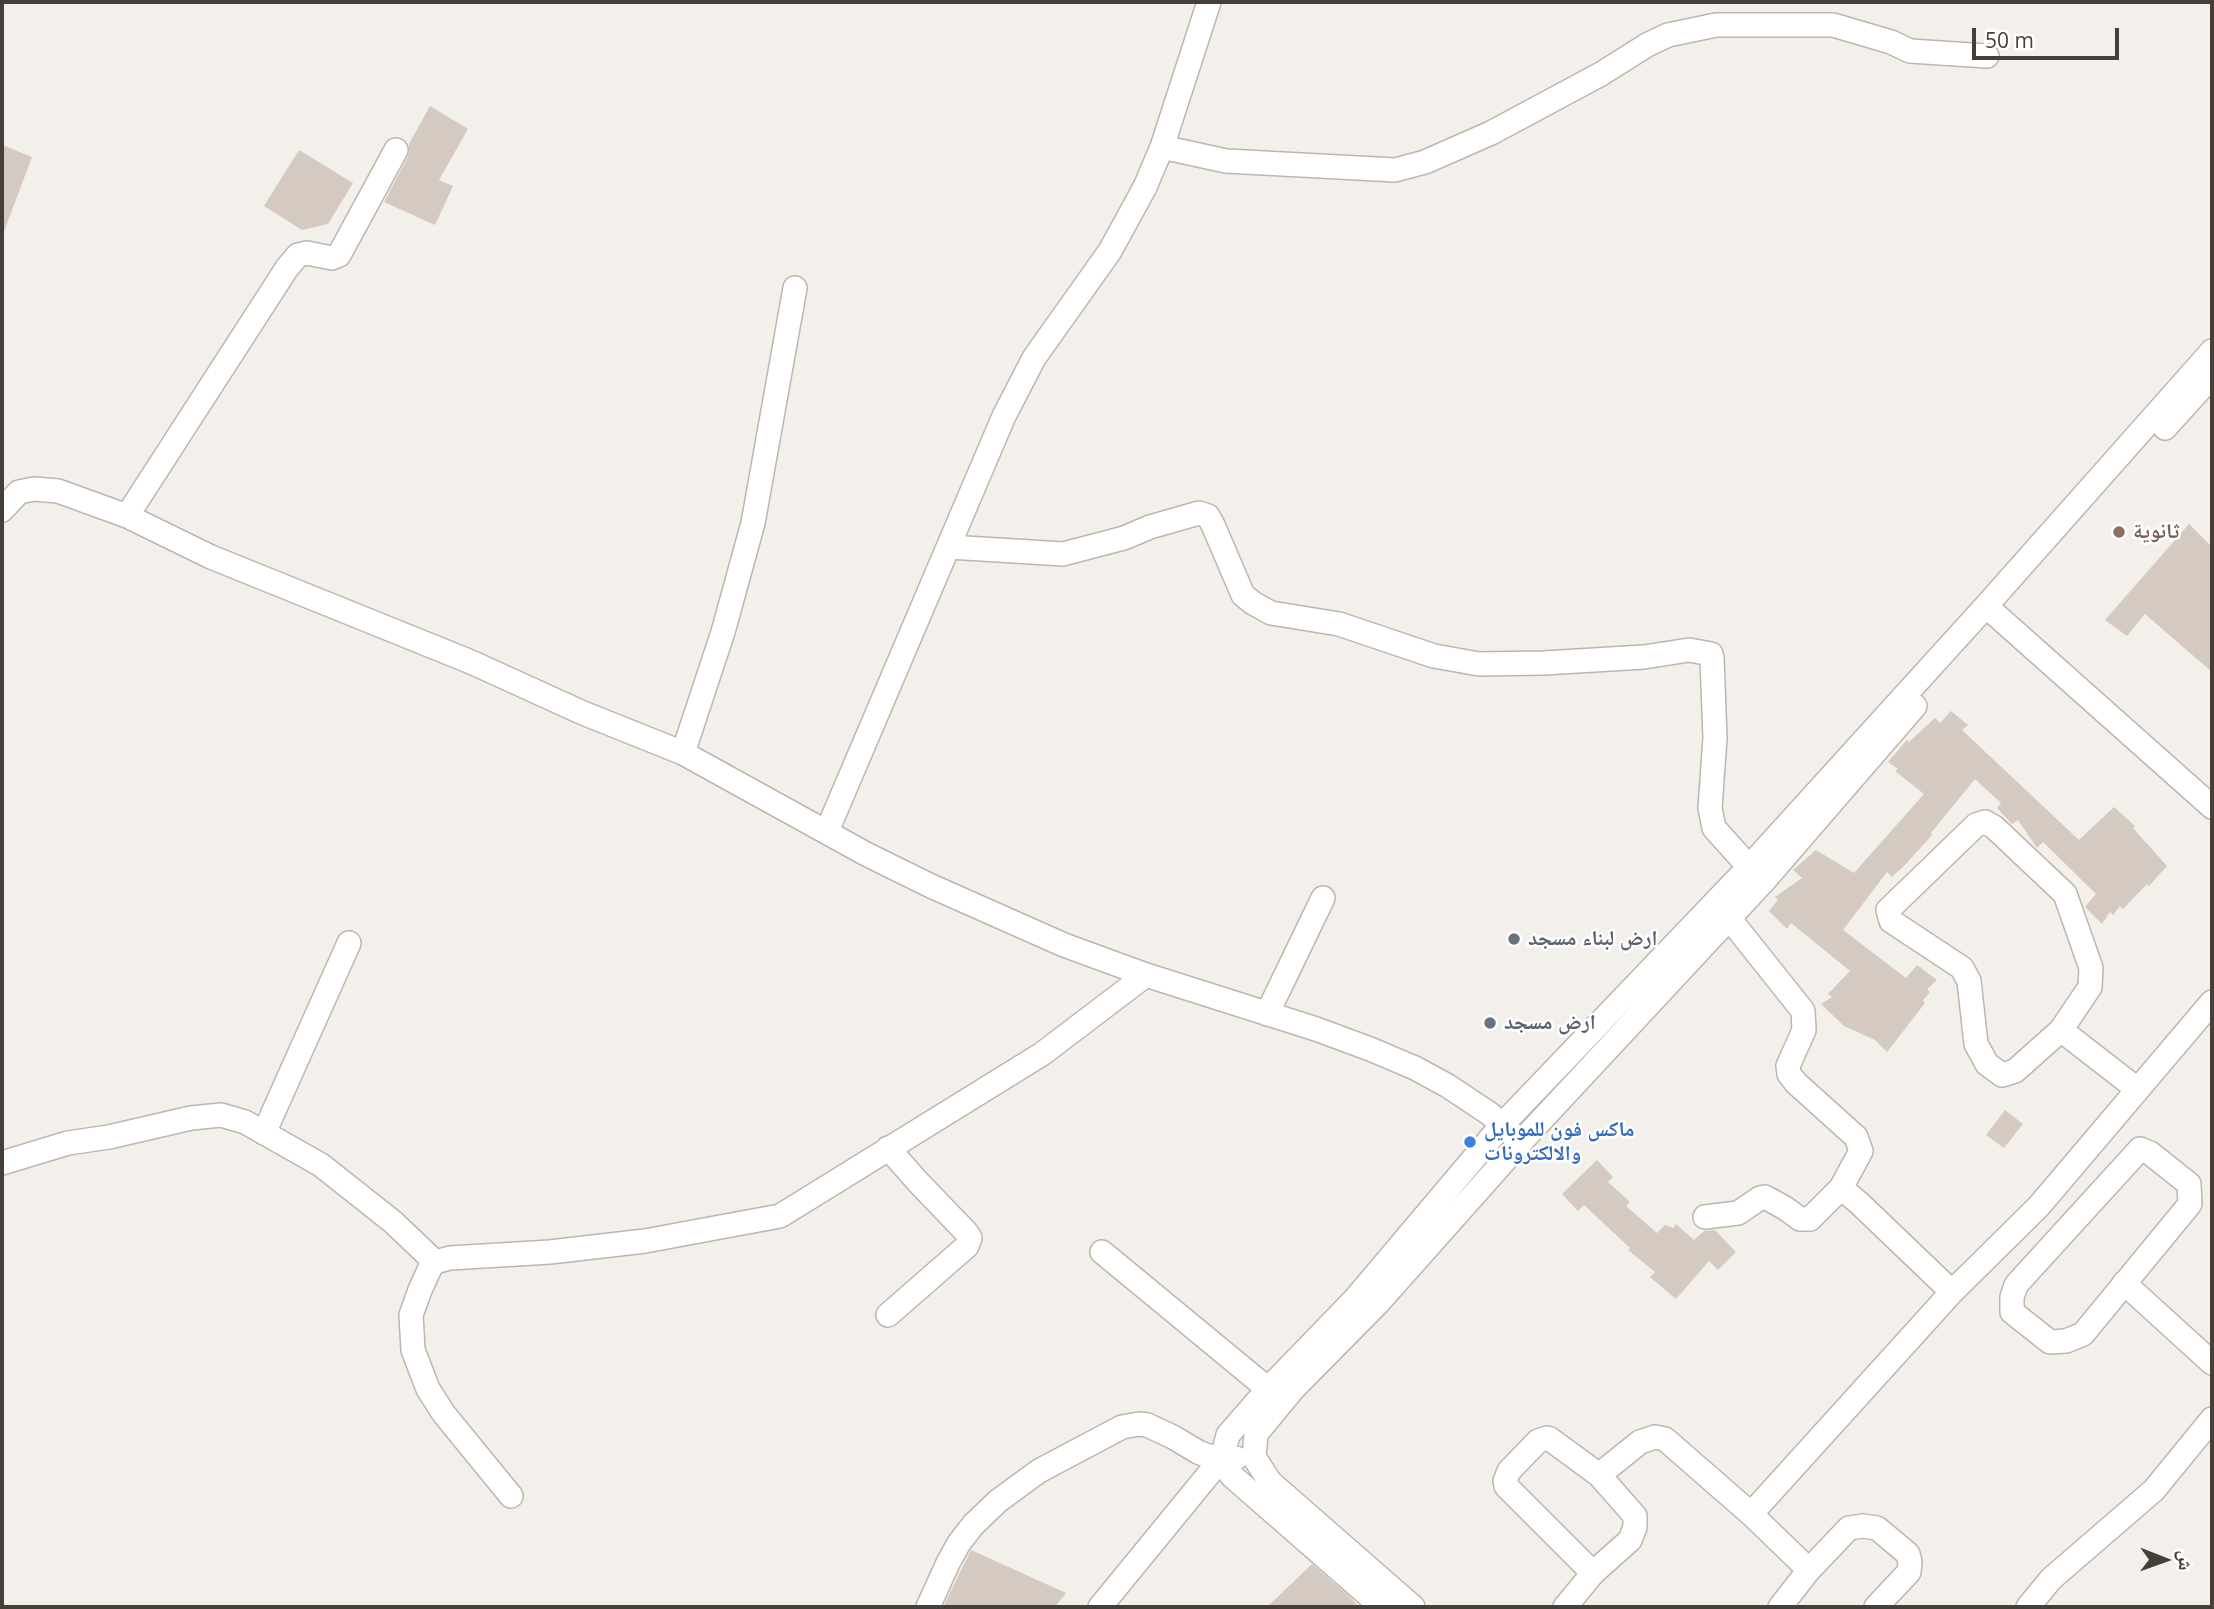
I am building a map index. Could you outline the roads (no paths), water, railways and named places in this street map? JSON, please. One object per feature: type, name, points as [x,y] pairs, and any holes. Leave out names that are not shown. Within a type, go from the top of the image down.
[{"type":"street","points":[[827,831],[1004,416],[1034,358],[1110,251],[1145,187],[1162,147],[1209,2]]},
{"type":"street","points":[[1162,147],[1226,161],[1395,170],[1425,163],[1491,133],[1668,35],[1716,25],[1833,24],[1891,42],[1910,51],[1987,56]]},
{"type":"street","points":[[127,516],[287,268],[298,255],[307,253],[332,258],[339,255],[396,150]]},
{"type":"street","points":[[683,754],[723,632],[752,523],[795,288]]},
{"type":"street","points":[[1100,1607],[1222,1458],[1228,1435],[1356,1298],[1502,1125],[1756,875],[1995,605],[2212,351]]},
{"type":"street","points":[[1995,605],[2212,376]]},
{"type":"street","points":[[2,508],[19,492],[34,489],[58,491],[127,516],[211,556],[471,662],[583,713],[683,754],[866,854],[1064,945],[1370,1049],[1415,1068],[1490,1114],[1521,1142]]},
{"type":"street","points":[[949,547],[1063,554],[1124,538],[1150,527],[1199,513],[1208,516],[1213,525],[1243,595],[1271,613],[1339,624],[1434,656],[1479,664],[1644,657],[1689,650],[1711,654],[1715,737],[1710,808],[1714,828],[1756,875]]},
{"type":"street","points":[[1995,605],[2212,789]]},
{"type":"street","points":[[1995,605],[2212,807]]},
{"type":"street","points":[[1985,822],[1994,827],[2065,894],[2091,968],[2090,987],[2061,1030],[2015,1071],[2002,1075],[1987,1064],[1976,1044],[1969,981],[1962,968],[1891,921],[1888,910],[1976,825],[1985,822]]},
{"type":"street","points":[[1413,1607],[1270,1482],[1254,1457],[1256,1434],[1279,1404],[1377,1304],[1521,1142],[1729,918],[1756,875]]},
{"type":"street","points":[[1267,1014],[1323,898]]},
{"type":"street","points":[[1705,1217],[1738,1213],[1765,1197],[1800,1219],[1808,1220],[1825,1207],[1841,1188],[1861,1151],[1856,1137],[1788,1074],[1788,1066],[1804,1030],[1803,1011],[1729,918]]},
{"type":"street","points":[[264,1133],[349,943]]},
{"type":"street","points":[[511,1496],[444,1414],[428,1390],[413,1350],[411,1315],[420,1290],[435,1262],[450,1258],[550,1252],[645,1241],[780,1216],[1042,1054],[1146,975]]},
{"type":"street","points":[[1751,1514],[1952,1292],[2039,1206],[2212,1002]]},
{"type":"street","points":[[2061,1030],[2137,1089]]},
{"type":"street","points":[[2,1163],[68,1143],[120,1135],[191,1118],[220,1115],[246,1122],[321,1165],[393,1222],[435,1262]]},
{"type":"street","points":[[888,1148],[970,1238],[967,1246],[888,1315]]},
{"type":"street","points":[[2140,1149],[2150,1153],[2189,1184],[2190,1204],[2083,1334],[2066,1341],[2050,1342],[2012,1312],[2012,1297],[2016,1284],[2071,1225],[2140,1149]]},
{"type":"street","points":[[1841,1188],[1952,1292]]},
{"type":"street","points":[[2039,1206],[2071,1225]]},
{"type":"street","points":[[1102,1252],[1268,1390]]},
{"type":"street","points":[[2124,1283],[2212,1363]]},
{"type":"street","points":[[2028,1607],[2051,1579],[2154,1490],[2212,1419]]},
{"type":"street","points":[[928,1607],[959,1543],[998,1501],[1040,1471],[1122,1427],[1147,1425],[1198,1452],[1222,1458],[1254,1457]]},
{"type":"street","points":[[1598,1475],[1640,1442],[1655,1437],[1665,1439],[1751,1514],[1808,1570]]},
{"type":"street","points":[[1565,1607],[1593,1573],[1630,1540],[1635,1527],[1635,1516],[1598,1475],[1547,1438],[1538,1441],[1509,1471],[1505,1481],[1507,1486],[1593,1573]]},
{"type":"street","points":[[1222,1458],[1232,1476],[1382,1607]]},
{"type":"street","points":[[1780,1607],[1808,1570],[1849,1528],[1863,1526],[1877,1528],[1908,1554],[1910,1562],[1909,1572],[1876,1607]]},
{"type":"place","name":"ثانوية","points":[[2119,532]]},
{"type":"place","name":"ارض لبناء مسجد","points":[[1514,939]]},
{"type":"place","name":"ارض مسجد","points":[[1490,1023]]},
{"type":"place","name":"ماكس فون للموبايل والالكترونات","points":[[1470,1142]]}]
